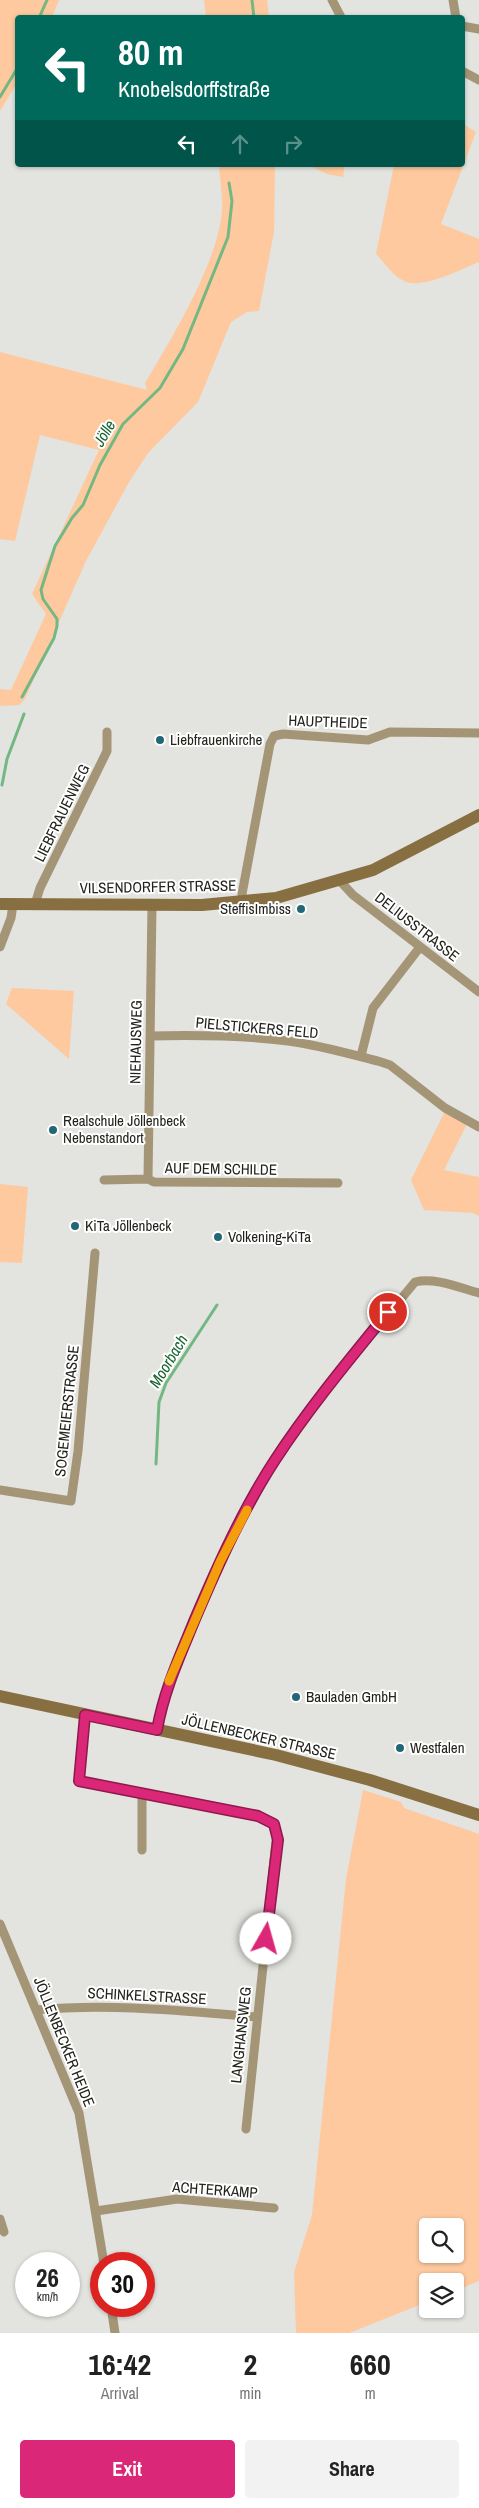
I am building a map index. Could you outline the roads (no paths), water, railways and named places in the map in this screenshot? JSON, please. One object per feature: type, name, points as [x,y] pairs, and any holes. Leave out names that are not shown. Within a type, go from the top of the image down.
[{"type":"main road","name":"VILSENDORFER STRASSE","points":[[6,904],[152,905],[243,902],[276,898],[373,870],[479,815]]},
{"type":"main road","name":"JÖLLENBECKER STRASSE","points":[[0,1696],[276,1755],[479,1815]]},
{"type":"street","points":[[332,0],[340,15]]},
{"type":"street","points":[[453,0],[456,15]]},
{"type":"street","points":[[465,27],[479,29]]},
{"type":"street","points":[[465,73],[479,80]]},
{"type":"street","name":"LIEBFRAUENWEG","points":[[35,904],[40,888],[107,751],[107,732]]},
{"type":"street","name":"HAUPTHEIDE","points":[[243,902],[242,894],[270,744],[274,736],[283,734],[368,740],[390,732],[479,733]]},
{"type":"street","name":"DELIUSSTRASSE","points":[[340,881],[353,895],[479,992]]},
{"type":"street","points":[[0,947],[11,918],[6,904]]},
{"type":"street","name":"NIEHAUSWEG","points":[[148,1179],[152,905]]},
{"type":"street","points":[[361,1056],[373,1008],[420,947]]},
{"type":"street","name":"PIELSTICKERS FELD","points":[[150,1036],[213,1036],[288,1041],[361,1056],[390,1065],[445,1108],[479,1127]]},
{"type":"street","name":"AUF DEM SCHILDE","points":[[104,1180],[148,1179],[154,1182],[273,1184],[338,1183]]},
{"type":"street","name":"SOGEMEIERSTRASSE","points":[[0,1490],[71,1501],[78,1451],[95,1253]]},
{"type":"street","points":[[157,1730],[167,1687],[220,1562],[274,1461],[313,1405],[415,1282],[422,1280],[434,1282],[479,1293]]},
{"type":"street","points":[[85,1715],[79,1781],[142,1794],[142,1850]]},
{"type":"street","name":"LANGHANSWEG","points":[[142,1794],[258,1816],[274,1824],[278,1840],[256,2017],[246,2129]]},
{"type":"street","name":"JÖLLENBECKER HEIDE","points":[[0,1924],[79,2113],[102,2252]]},
{"type":"street","name":"SCHINKELSTRASSE","points":[[36,2010],[80,2006],[136,2007],[256,2017]]},
{"type":"street","name":"ACHTERKAMP","points":[[96,2211],[177,2199],[274,2208]]},
{"type":"street","points":[[0,2219],[4,2232]]},
{"type":"street","points":[[112,2317],[115,2333]]},
{"type":"waterway","points":[[40,15],[47,0]]},
{"type":"waterway","name":"Jölle","points":[[252,0],[254,15]]},
{"type":"waterway","points":[[0,97],[15,72]]},
{"type":"waterway","name":"Jölle","points":[[22,697],[54,638],[57,626],[57,619],[43,599],[41,590],[55,546],[72,518],[83,505],[100,465],[123,424],[160,388],[183,349],[228,237],[232,201],[229,183]]},
{"type":"waterway","name":"Jölle","points":[[2,785],[7,759],[24,714]]},
{"type":"waterway","name":"Moorbach","points":[[156,1464],[159,1402],[166,1383],[217,1305]]},
{"type":"place","name":"Liebfrauenkirche","points":[[160,740]]},
{"type":"place","name":"SteffisImbiss","points":[[301,909]]},
{"type":"place","name":"Realschule Jöllenbeck Nebenstandort","points":[[53,1130]]},
{"type":"place","name":"KiTa Jöllenbeck","points":[[75,1226]]},
{"type":"place","name":"Volkening-KiTa","points":[[218,1237]]},
{"type":"place","name":"Bauladen GmbH","points":[[296,1697]]},
{"type":"place","name":"Westfalen","points":[[400,1748]]}]
